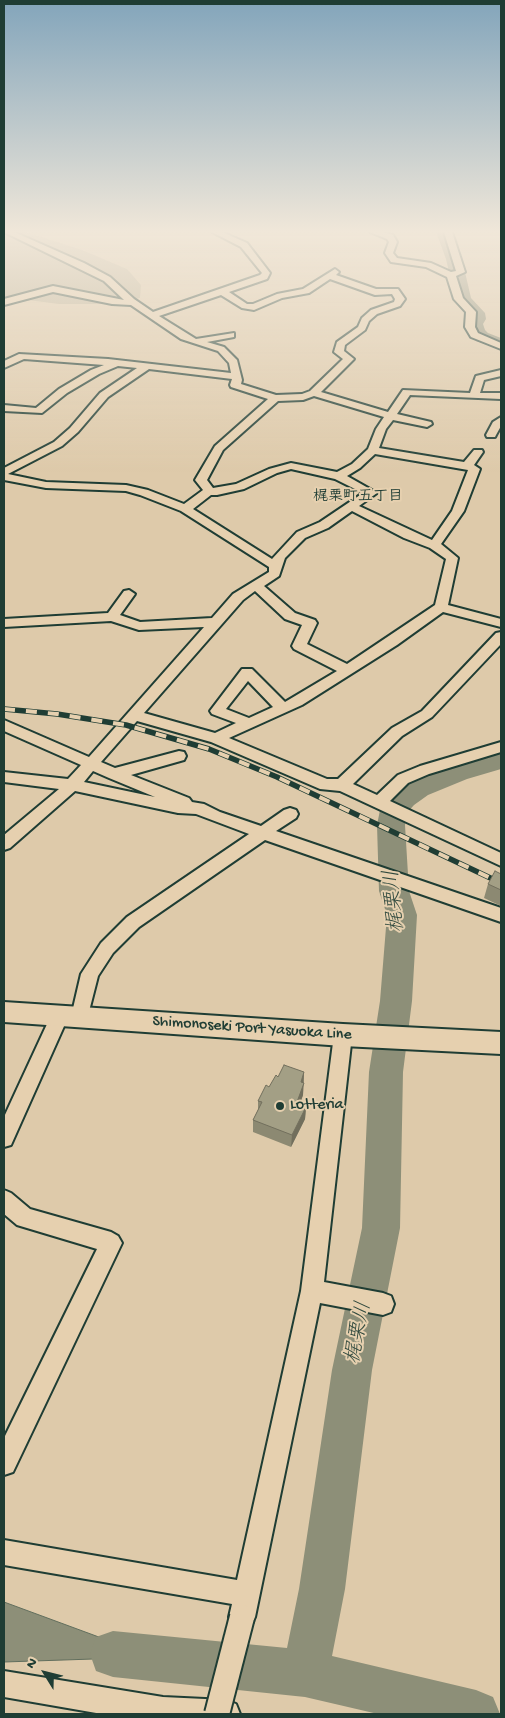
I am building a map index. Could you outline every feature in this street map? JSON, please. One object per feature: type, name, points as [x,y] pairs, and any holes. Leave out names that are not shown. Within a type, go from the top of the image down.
[{"type":"main road","name":"Shimonoseki Port Yasuoka Line","points":[[4,1012],[374,1037],[501,1043]]},
{"type":"street","points":[[148,312],[195,342],[221,349],[230,356],[234,362],[237,380],[234,385],[275,398],[303,398],[314,393],[349,359],[339,352],[340,344],[362,328],[365,320],[374,312]]},
{"type":"street","points":[[152,315],[160,312]]},
{"type":"street","points":[[471,312],[470,327],[474,336],[501,346]]},
{"type":"street","points":[[195,342],[231,335]]},
{"type":"street","points":[[4,365],[22,356],[116,363],[235,376]]},
{"type":"street","points":[[4,408],[38,411],[63,391],[95,372],[116,363]]},
{"type":"street","points":[[4,472],[58,444],[74,430],[104,395],[146,367]]},
{"type":"street","points":[[474,396],[480,378],[501,373]]},
{"type":"street","points":[[339,476],[356,466],[373,450],[381,429],[407,392],[501,396]]},
{"type":"street","points":[[314,393],[390,416],[427,424]]},
{"type":"street","points":[[4,844],[58,800],[238,597],[275,573],[275,566],[279,557],[301,535],[324,525],[371,493],[339,476],[291,466],[273,471],[240,487],[216,492],[209,490],[201,480],[219,448],[236,426],[275,398]]},
{"type":"street","points":[[491,435],[501,420]]},
{"type":"street","points":[[373,450],[467,466],[474,469],[458,511],[434,545]]},
{"type":"street","points":[[467,466],[478,452]]},
{"type":"street","points":[[4,478],[56,486],[126,488],[144,492],[185,509],[275,566]]},
{"type":"street","points":[[4,490],[32,482]]},
{"type":"street","points":[[185,509],[209,490]]},
{"type":"street","points":[[216,738],[297,702],[441,607],[452,558],[434,545],[408,535],[352,507]]},
{"type":"street","points":[[256,585],[290,616],[310,623],[298,646],[347,670]]},
{"type":"street","points":[[112,617],[129,594]]},
{"type":"street","points":[[441,607],[501,622]]},
{"type":"street","points":[[30,620],[44,608]]},
{"type":"street","points":[[4,623],[30,620],[112,617],[139,626],[216,622]]},
{"type":"street","points":[[342,784],[397,732],[427,714],[501,636]]},
{"type":"street","points":[[249,723],[217,711],[247,672],[283,708]]},
{"type":"street","points":[[135,715],[216,738],[325,785],[342,784],[501,860]]},
{"type":"street","points":[[4,725],[114,774],[171,795],[214,816],[501,915]]},
{"type":"street","points":[[381,803],[403,779],[425,770],[501,747]]},
{"type":"street","points":[[114,774],[179,756]]},
{"type":"street","points":[[4,777],[72,785],[178,807],[198,808]]},
{"type":"street","points":[[4,786],[32,780]]},
{"type":"street","points":[[4,1138],[70,1016],[90,974],[107,948],[133,922],[290,814]]},
{"type":"street","points":[[217,1714],[245,1606],[312,1291],[343,1035]]},
{"type":"street","points":[[4,1200],[24,1218],[111,1243],[4,1463]]},
{"type":"street","points":[[312,1291],[383,1304]]},
{"type":"street","points":[[4,1554],[245,1606]]},
{"type":"street","points":[[4,1684],[163,1711],[226,1714]]},
{"type":"shaded area","points":[[4,1602],[153,1657],[4,1662]]},
{"type":"building","points":[[495,871],[501,874],[501,890],[488,884]]},
{"type":"building","name":"Lotteria","points":[[284,1065],[304,1072],[301,1082],[304,1083],[297,1102],[306,1107],[292,1135],[253,1120],[262,1102],[258,1101],[266,1085],[269,1087],[276,1075],[278,1077]]},
{"type":"waterway","name":"梶栗川","points":[[476,312],[478,319],[475,324],[477,331],[482,337],[501,344]]},
{"type":"waterway","name":"梶栗川","points":[[305,1673],[322,1589],[352,1370],[381,1228],[386,1072],[396,1001],[402,915],[394,891],[391,825],[394,810],[404,798],[418,788],[458,772],[501,760]]},
{"type":"waterway","name":"梶栗川","points":[[113,1654],[305,1673]]},
{"type":"waterway","points":[[305,1673],[476,1714]]},
{"type":"railway","points":[[4,709],[57,714],[126,725],[209,749],[277,777],[501,883]]},
{"type":"place","name":"Lotteria","points":[[280,1106]]},
{"type":"district","name":"梶栗町五丁目","points":[[358,498]]}]
